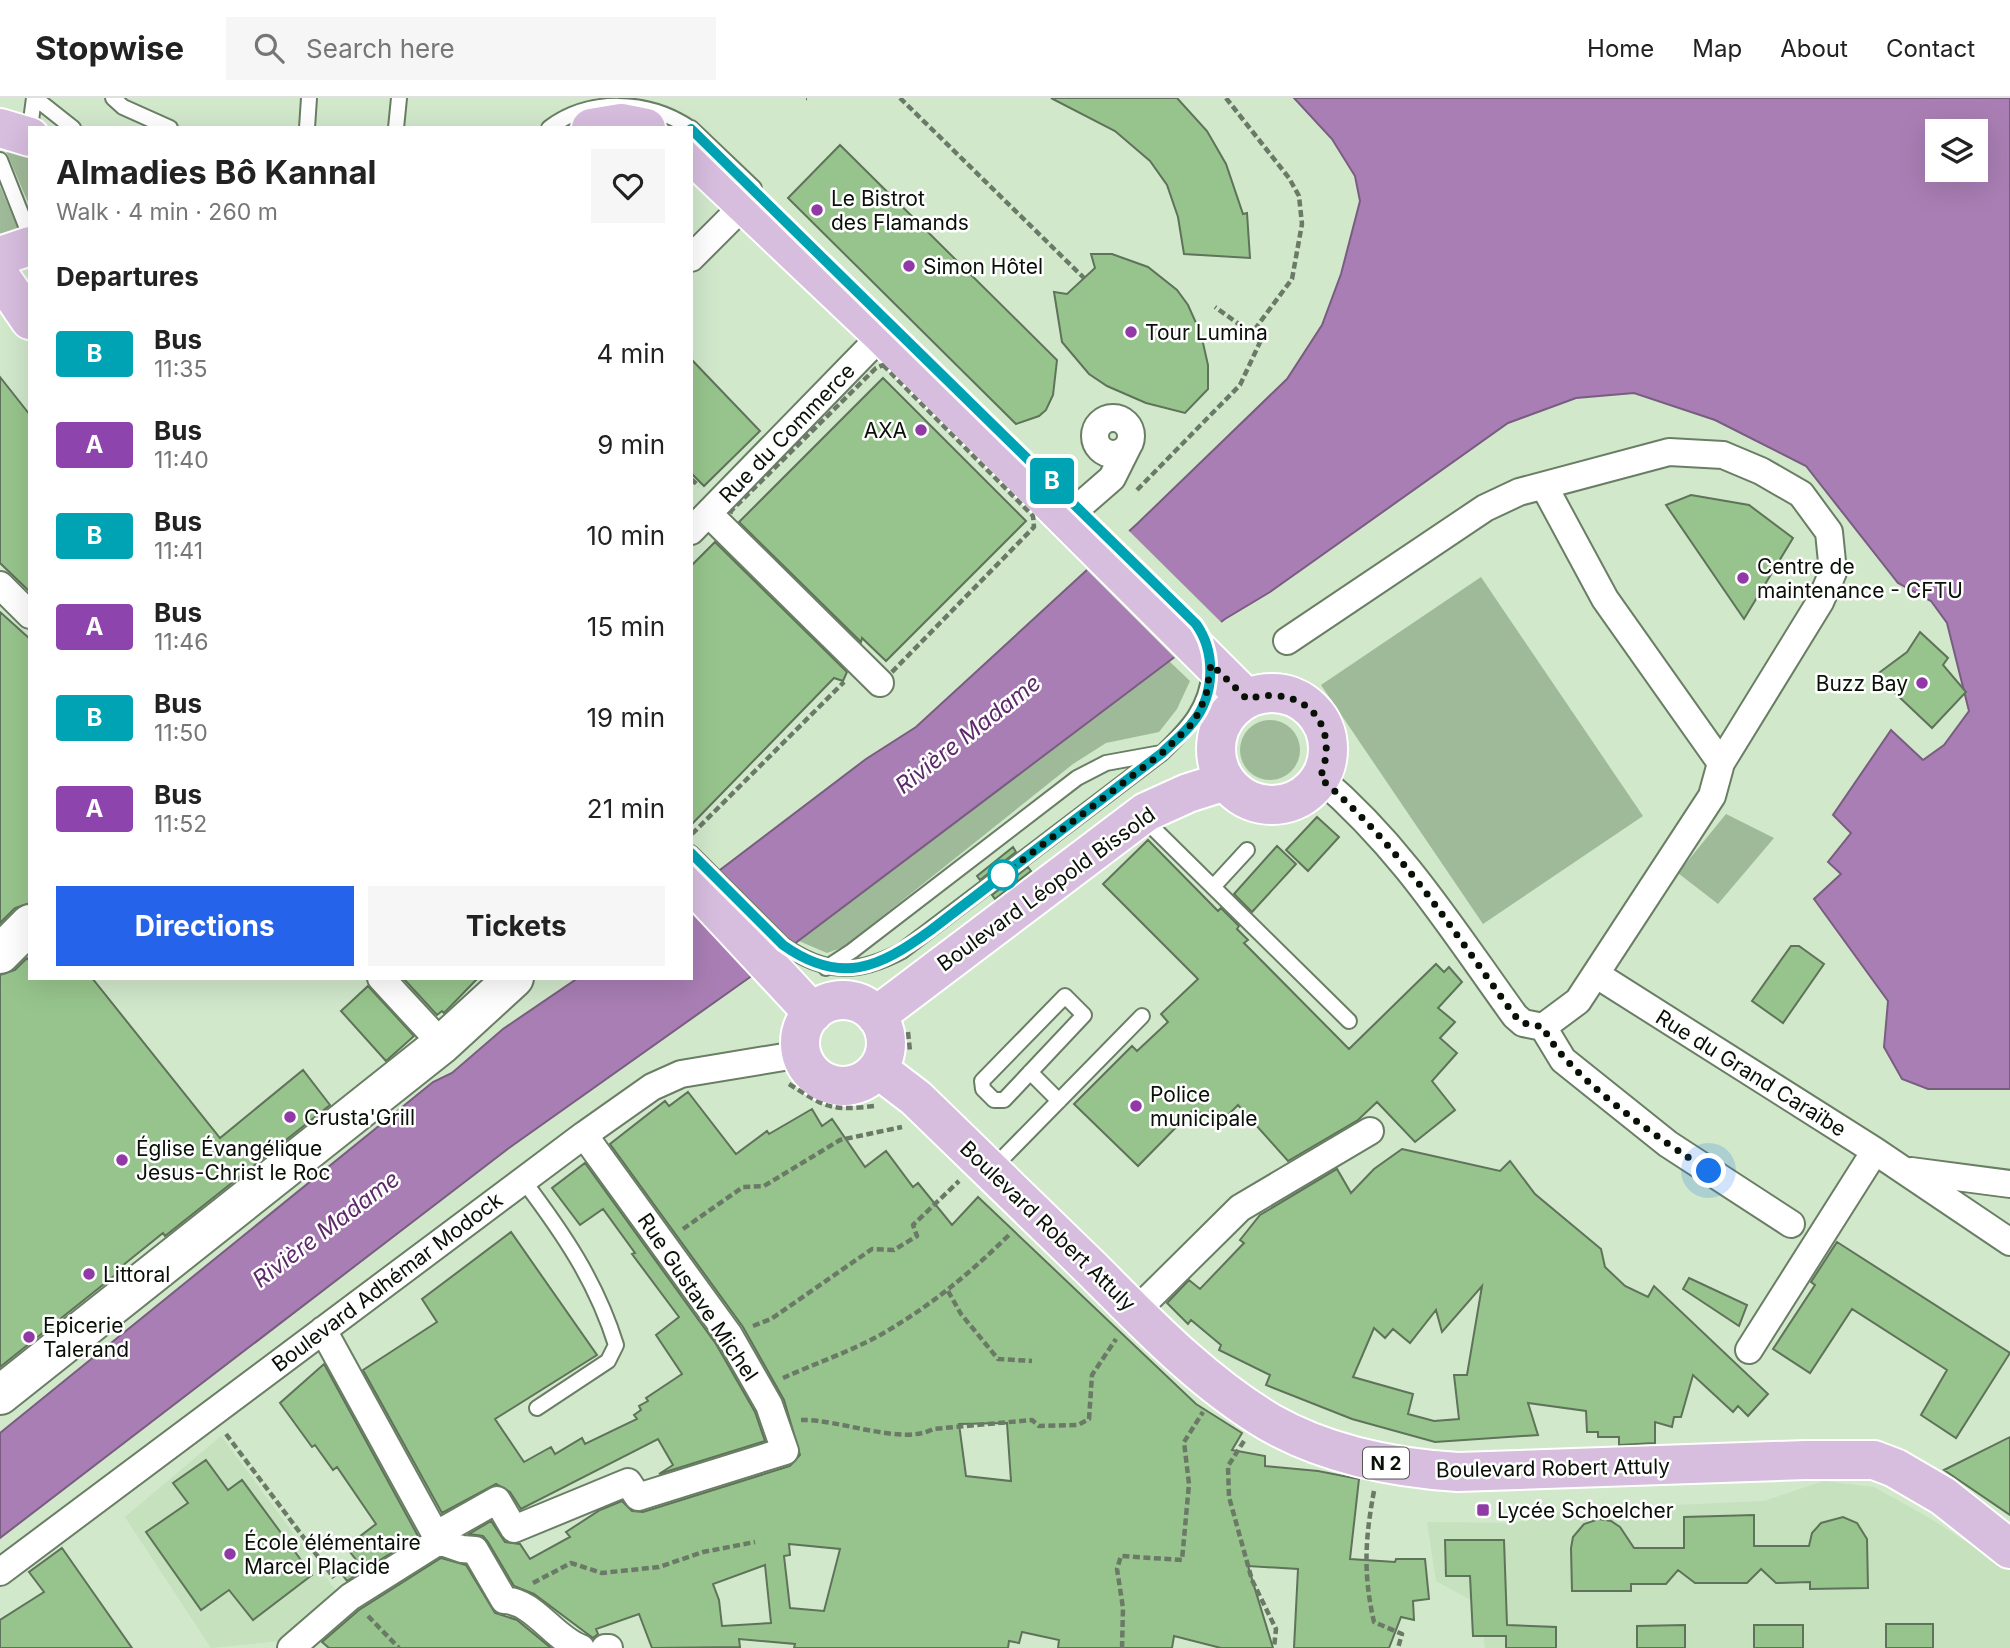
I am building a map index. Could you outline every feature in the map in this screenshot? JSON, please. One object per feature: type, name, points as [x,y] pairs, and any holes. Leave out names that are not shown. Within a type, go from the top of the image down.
[{"type":"main road","points":[[603,126],[621,123],[636,126]]},
{"type":"main road","points":[[0,128],[28,137]]},
{"type":"main road","points":[[693,155],[751,186],[879,321],[1206,648],[1256,691],[1282,694],[1299,700],[1313,711],[1323,726],[1328,744],[1329,783],[1293,802],[1276,806],[1257,803],[1228,792],[1217,763],[1216,744],[1221,725],[1232,709],[1256,691]]},
{"type":"main road","points":[[0,256],[28,247]]},
{"type":"main road","points":[[0,276],[28,317]]},
{"type":"main road","name":"Boulevard Léopold Bissold","points":[[892,1022],[1141,815],[1188,793],[1228,792]]},
{"type":"main road","points":[[694,866],[789,965],[813,1013]]},
{"type":"main road","points":[[0,954],[28,926]]},
{"type":"main road","points":[[0,1395],[442,1044],[512,980]]},
{"type":"main road","points":[[838,1000],[853,1002],[892,1022],[883,1026],[886,1048],[895,1063],[868,1079],[842,1086],[793,1068],[802,1032],[813,1013],[838,1000]]},
{"type":"main road","name":"Boulevard Robert Attuly","points":[[895,1063],[916,1098],[978,1173],[1129,1322],[1272,1423],[1324,1445],[1377,1461],[1419,1469],[1458,1472],[1874,1460],[1895,1468],[1943,1496],[2010,1549]]},
{"type":"street","points":[[693,256],[751,186]]},
{"type":"street","name":"Rue du Commerce","points":[[699,518],[879,321]]},
{"type":"street","points":[[1116,418],[1130,429],[1128,446],[1112,478],[1075,517],[1099,446],[1097,430],[1104,421],[1116,418]]},
{"type":"street","points":[[1287,641],[1485,508],[1519,492],[1669,452],[1723,455],[1761,471],[1801,494],[1829,533],[1833,572],[1821,602],[1721,763],[1712,796],[1578,1001],[1543,1027]]},
{"type":"street","points":[[1544,486],[1605,599],[1721,763]]},
{"type":"street","points":[[699,518],[880,683]]},
{"type":"street","points":[[1329,783],[1362,813],[1410,868],[1515,1016],[1523,1023],[1543,1027],[1563,1060],[1668,1144],[1791,1224]]},
{"type":"street","name":"Rue du Grand Caraïbe","points":[[1597,975],[1875,1150],[2010,1242]]},
{"type":"street","points":[[383,980],[442,1044]]},
{"type":"street","name":"Boulevard Adhémar Modock","points":[[0,1572],[523,1180],[652,1087],[681,1074],[793,1068]]},
{"type":"street","points":[[1129,1322],[1240,1208],[1370,1130]]},
{"type":"street","name":"Rue Gustave Michel","points":[[437,1538],[497,1500],[514,1529],[628,1482],[638,1497],[785,1451],[760,1388],[729,1335],[584,1135]]},
{"type":"street","points":[[1749,1350],[1875,1150]]},
{"type":"street","name":"Rue du Grand Caraïbe","points":[[1906,1171],[2010,1184]]},
{"type":"street","points":[[324,1331],[437,1538],[462,1549],[475,1550],[504,1600],[511,1601],[581,1648]]},
{"type":"street","points":[[291,1648],[301,1636],[350,1597],[437,1538]]},
{"type":"lane","points":[[34,98],[70,126]]},
{"type":"lane","points":[[30,126],[34,98]]},
{"type":"lane","points":[[113,98],[123,107],[166,126]]},
{"type":"lane","points":[[307,126],[309,98]]},
{"type":"lane","points":[[396,126],[399,98]]},
{"type":"lane","points":[[551,126],[558,118],[593,100],[632,101],[661,109],[688,126]]},
{"type":"lane","points":[[693,130],[751,186]]},
{"type":"lane","points":[[0,160],[28,231]]},
{"type":"lane","points":[[879,321],[944,375]]},
{"type":"lane","points":[[789,965],[826,968],[871,966],[902,951],[1162,753],[1194,722],[1209,685],[1206,648]]},
{"type":"lane","points":[[826,968],[852,951],[1077,778],[1106,763],[1162,753]]},
{"type":"lane","points":[[1141,815],[1349,1021]]},
{"type":"lane","points":[[1213,887],[1247,850]]},
{"type":"lane","points":[[1068,997],[1084,1015],[1030,1072],[999,1102],[981,1085],[1061,998],[1068,997]]},
{"type":"lane","points":[[978,1173],[1059,1101],[1142,1016]]},
{"type":"lane","points":[[1030,1072],[1059,1101]]},
{"type":"lane","points":[[523,1180],[570,1243],[599,1299],[616,1345],[608,1362],[537,1408]]},
{"type":"path","points":[[900,98],[1084,278]]},
{"type":"path","points":[[1226,98],[1281,167],[1299,196],[1301,224],[1298,256],[1292,279],[1252,333]]},
{"type":"path","points":[[1132,495],[1240,385],[1261,340],[1215,307]]},
{"type":"path","points":[[883,365],[1033,516],[1075,517],[888,676],[729,519],[731,511],[876,368],[883,365]]},
{"type":"path","points":[[693,833],[848,678]]},
{"type":"path","points":[[1228,792],[1262,816],[1281,815],[1314,804],[1329,783],[1329,717],[1318,701],[1286,687],[1256,691]]},
{"type":"path","points":[[892,1022],[908,1046],[895,1063]]},
{"type":"path","points":[[793,1068],[825,1107],[884,1107]]},
{"type":"path","points":[[663,1244],[743,1187],[764,1186],[840,1140],[913,1124]]},
{"type":"path","points":[[729,1335],[771,1319],[872,1249],[894,1250],[917,1236],[913,1225],[978,1173]]},
{"type":"path","points":[[760,1388],[880,1336],[948,1291],[1017,1227]]},
{"type":"path","points":[[948,1291],[961,1314],[998,1359],[1032,1361]]},
{"type":"path","points":[[775,1421],[825,1419],[903,1436],[924,1434],[933,1429],[1032,1420],[1039,1426],[1078,1425],[1089,1419],[1091,1375],[1129,1322]]},
{"type":"path","points":[[1122,1648],[1123,1608],[1117,1569],[1121,1556],[1182,1560],[1189,1484],[1184,1442],[1207,1405]]},
{"type":"path","points":[[212,1414],[320,1561],[399,1648]]},
{"type":"path","points":[[1250,1432],[1228,1466],[1229,1497],[1252,1580],[1276,1629],[1273,1648]]},
{"type":"path","points":[[1376,1480],[1365,1542],[1368,1593],[1374,1622],[1402,1634],[1398,1648]]},
{"type":"path","points":[[511,1601],[527,1586],[571,1563],[602,1573],[659,1567],[703,1552],[755,1542]]},
{"type":"shaded area","points":[[0,137],[28,148],[28,202]]},
{"type":"shaded area","points":[[0,186],[21,236],[0,240]]},
{"type":"shaded area","points":[[1481,577],[1643,816],[1483,924],[1321,685]]},
{"type":"shaded area","points":[[1169,661],[1190,681],[1177,709],[1159,732],[1106,743],[1073,764],[844,947],[827,953],[799,941]]},
{"type":"shaded area","points":[[1270,720],[1282,722],[1295,733],[1300,750],[1298,762],[1287,775],[1270,780],[1258,778],[1245,767],[1240,750],[1242,738],[1253,725]]},
{"type":"shaded area","points":[[1726,814],[1774,838],[1718,904],[1678,873]]},
{"type":"shaded area","name":"École élémentaire Marcel Placide","points":[[221,1436],[337,1592],[280,1641],[211,1648],[125,1517]]},
{"type":"shaded area","points":[[1824,1481],[1874,1487],[1931,1519],[2010,1570],[2010,1648],[1485,1648],[1480,1605],[1436,1581],[1427,1522],[1514,1523],[1567,1510],[1764,1501]]},
{"type":"water","name":"Rivière Madame","points":[[1294,98],[2010,98],[2010,1089],[1928,1089],[1902,1079],[1884,1047],[1888,1001],[1814,899],[1841,874],[1828,862],[1851,833],[1833,815],[1891,730],[1923,760],[1944,745],[1969,711],[1947,623],[1931,601],[1898,583],[1806,466],[1715,420],[1634,393],[1576,398],[1508,423],[1270,592],[1225,619],[753,975],[509,1148],[0,1538],[0,1433],[433,1082],[452,1073],[503,1029],[575,980],[693,980],[693,890],[866,759],[916,727],[1138,523],[1287,379],[1322,325],[1341,274],[1360,201],[1355,176],[1332,139]]},
{"type":"pier","points":[[1127,529],[1223,624],[1176,659],[1085,568]]},
{"type":"building","points":[[1051,98],[1177,98],[1207,131],[1226,164],[1243,214],[1247,213],[1250,258],[1184,254],[1178,217],[1167,185],[1150,161],[1115,131]]},
{"type":"building","name":"Simon Hôtel","points":[[840,145],[1057,360],[1053,395],[1046,410],[1039,416],[1016,424],[788,198]]},
{"type":"building","name":"Tour Lumina","points":[[1091,254],[1112,254],[1148,267],[1177,290],[1188,305],[1201,334],[1208,365],[1208,389],[1185,413],[1146,403],[1107,386],[1089,374],[1062,342],[1054,292],[1067,294],[1095,268]]},
{"type":"building","points":[[693,361],[760,431],[704,486],[693,475]]},
{"type":"building","points":[[0,377],[28,412],[28,590],[0,563]]},
{"type":"building","points":[[883,378],[1026,521],[886,661],[862,638],[861,642],[739,522]]},
{"type":"building","name":"Centre de maintenance - CFTU","points":[[1691,495],[1749,505],[1793,538],[1744,619],[1666,505]]},
{"type":"building","points":[[715,542],[847,672],[843,681],[834,678],[693,823],[693,564]]},
{"type":"building","points":[[0,612],[28,637],[28,904],[15,908],[0,923]]},
{"type":"building","name":"Buzz Bay","points":[[1920,632],[1948,658],[1943,665],[1966,692],[1932,728],[1876,675],[1907,652]]},
{"type":"building","points":[[1317,817],[1339,837],[1308,871],[1286,850]]},
{"type":"building","points":[[1148,840],[1218,911],[1221,908],[1239,926],[1237,929],[1248,940],[1244,943],[1349,1049],[1436,964],[1444,972],[1449,967],[1462,982],[1438,1008],[1455,1022],[1440,1038],[1457,1053],[1432,1081],[1455,1110],[1415,1142],[1377,1102],[1358,1120],[1288,1161],[1238,1105],[1216,1127],[1195,1108],[1138,1166],[1074,1104],[1132,1046],[1137,1051],[1168,1022],[1161,1014],[1198,979],[1103,884]]},
{"type":"building","points":[[1277,846],[1296,864],[1252,912],[1234,894]]},
{"type":"building","points":[[1013,847],[1016,852],[980,880],[977,876]]},
{"type":"building","points":[[1028,867],[1031,871],[995,899],[992,895]]},
{"type":"building","points":[[1791,946],[1799,946],[1824,964],[1783,1023],[1752,1001]]},
{"type":"building","points":[[27,958],[28,980],[94,980],[220,1138],[303,1070],[330,1105],[165,1236],[163,1233],[122,1266],[124,1268],[0,1367],[0,975],[15,970]]},
{"type":"building","points":[[405,980],[476,980],[444,1013],[442,1011],[437,1015]]},
{"type":"building","points":[[368,986],[414,1036],[386,1061],[341,1011]]},
{"type":"building","points":[[688,1092],[736,1154],[767,1131],[769,1134],[812,1109],[822,1126],[832,1119],[865,1167],[886,1151],[913,1187],[918,1183],[952,1225],[978,1197],[1196,1404],[1242,1433],[1232,1450],[1265,1456],[1265,1466],[1318,1471],[1359,1479],[1350,1559],[1395,1562],[1396,1559],[1425,1559],[1429,1599],[1413,1601],[1414,1620],[1401,1617],[1389,1648],[1294,1648],[1298,1569],[1248,1566],[1273,1648],[1221,1648],[1174,1636],[1172,1648],[1058,1648],[1059,1640],[1022,1632],[1019,1643],[1009,1641],[1008,1648],[794,1648],[795,1644],[739,1639],[740,1647],[652,1648],[639,1614],[596,1629],[598,1634],[593,1638],[534,1594],[514,1586],[483,1536],[469,1534],[491,1521],[505,1542],[520,1544],[530,1559],[570,1537],[566,1532],[600,1510],[622,1501],[632,1511],[643,1512],[790,1466],[800,1455],[784,1400],[743,1327],[610,1144],[665,1101],[669,1106]],"holes":[[[1007,1423],[1011,1481],[966,1476],[959,1424]],[[789,1544],[840,1549],[824,1611],[790,1608],[784,1556],[790,1555]],[[765,1565],[771,1623],[722,1626],[719,1600],[713,1584]]]},
{"type":"building","points":[[1402,1149],[1500,1171],[1510,1161],[1535,1194],[1601,1249],[1605,1267],[1625,1286],[1648,1297],[1654,1286],[1768,1394],[1748,1416],[1738,1406],[1733,1412],[1693,1375],[1681,1417],[1674,1417],[1672,1427],[1655,1422],[1655,1443],[1619,1445],[1619,1437],[1598,1437],[1598,1432],[1587,1432],[1586,1411],[1528,1403],[1538,1435],[1435,1442],[1352,1419],[1266,1385],[1270,1375],[1219,1350],[1221,1345],[1191,1320],[1188,1324],[1167,1303],[1189,1280],[1200,1289],[1244,1243],[1240,1240],[1260,1215],[1337,1169],[1351,1193],[1374,1169]],"holes":[[[1482,1286],[1467,1375],[1454,1375],[1459,1419],[1434,1421],[1408,1414],[1413,1394],[1353,1377],[1374,1328],[1385,1338],[1393,1329],[1410,1343],[1436,1310],[1442,1332]]]},
{"type":"building","points":[[585,1163],[716,1344],[755,1412],[765,1441],[659,1474],[673,1465],[658,1439],[521,1509],[510,1492],[496,1484],[442,1513],[363,1370],[437,1322],[422,1299],[511,1232],[597,1355],[495,1419],[524,1462],[551,1447],[555,1454],[582,1438],[585,1444],[637,1419],[634,1415],[641,1410],[639,1406],[648,1401],[646,1398],[682,1374],[656,1335],[679,1317],[632,1254],[635,1253],[603,1209],[580,1225],[552,1188]]},
{"type":"building","points":[[1837,1242],[2010,1353],[1956,1438],[1921,1415],[1947,1370],[1852,1309],[1810,1373],[1773,1349],[1815,1285],[1811,1282]]},
{"type":"building","points":[[1689,1278],[1747,1305],[1739,1326],[1683,1289]]},
{"type":"building","points":[[324,1364],[418,1536],[347,1581],[341,1573],[357,1561],[346,1547],[376,1524],[337,1467],[333,1470],[315,1445],[312,1447],[280,1403]]},
{"type":"building","points":[[2010,1437],[2010,1515],[1944,1470]]},
{"type":"building","points":[[206,1460],[228,1490],[242,1480],[312,1575],[253,1620],[229,1590],[201,1610],[146,1532],[188,1503],[173,1483]]},
{"type":"building","points":[[1754,1515],[1754,1546],[1809,1546],[1812,1533],[1821,1523],[1843,1517],[1857,1523],[1867,1539],[1868,1588],[1810,1589],[1810,1582],[1776,1583],[1761,1569],[1747,1583],[1695,1583],[1678,1570],[1666,1584],[1631,1584],[1631,1591],[1572,1591],[1571,1548],[1573,1537],[1584,1524],[1599,1519],[1611,1521],[1620,1527],[1634,1548],[1684,1548],[1684,1517]]},
{"type":"building","points":[[1445,1540],[1504,1540],[1507,1625],[1556,1627],[1556,1648],[1506,1648],[1506,1636],[1473,1636],[1470,1576],[1446,1576]]},
{"type":"building","points":[[62,1548],[132,1648],[0,1648],[0,1620],[44,1592],[29,1572]]},
{"type":"building","points":[[441,1558],[466,1565],[495,1613],[517,1620],[551,1648],[329,1648],[322,1642],[359,1610]]},
{"type":"building","points":[[1886,1624],[1933,1624],[1933,1648],[1886,1648]]},
{"type":"building","points":[[1685,1625],[1685,1648],[1637,1648],[1637,1626]]},
{"type":"building","points":[[1754,1625],[1803,1625],[1803,1648],[1754,1648]]},
{"type":"bus line","name":"B","points":[[693,131],[716,150],[1196,624],[1207,644],[1211,664],[1206,696],[1194,722],[1162,753],[931,930],[902,951],[871,966],[826,968],[798,956],[783,945],[693,855]]},
{"type":"place","name":"Le Bistrot des Flamands","points":[[817,210]]},
{"type":"place","name":"Simon Hôtel","points":[[909,266]]},
{"type":"place","name":"Tour Lumina","points":[[1131,332]]},
{"type":"place","name":"AXA","points":[[921,430]]},
{"type":"place","name":"Centre de maintenance - CFTU","points":[[1743,578]]},
{"type":"place","name":"Buzz Bay","points":[[1922,683]]},
{"type":"place","name":"Police municipale","points":[[1136,1106]]},
{"type":"place","name":"Crusta'Grill","points":[[290,1117]]},
{"type":"place","name":"Église Évangélique Jesus-Christ le Roc","points":[[122,1160]]},
{"type":"place","name":"Littoral","points":[[89,1274]]},
{"type":"place","name":"Epicerie Talerand","points":[[29,1337]]},
{"type":"place","name":"Lycée Schoelcher","points":[[1483,1510]]},
{"type":"place","name":"École élémentaire Marcel Placide","points":[[230,1554]]},
{"type":"route","points":[[1003,875],[1162,753],[1194,722],[1206,696],[1211,664],[1247,699],[1264,694],[1282,694],[1299,700],[1313,711],[1323,726],[1328,744],[1327,762],[1320,778],[1362,813],[1410,868],[1515,1016],[1523,1023],[1543,1027],[1550,1043],[1563,1060],[1668,1144],[1709,1171]]}]
